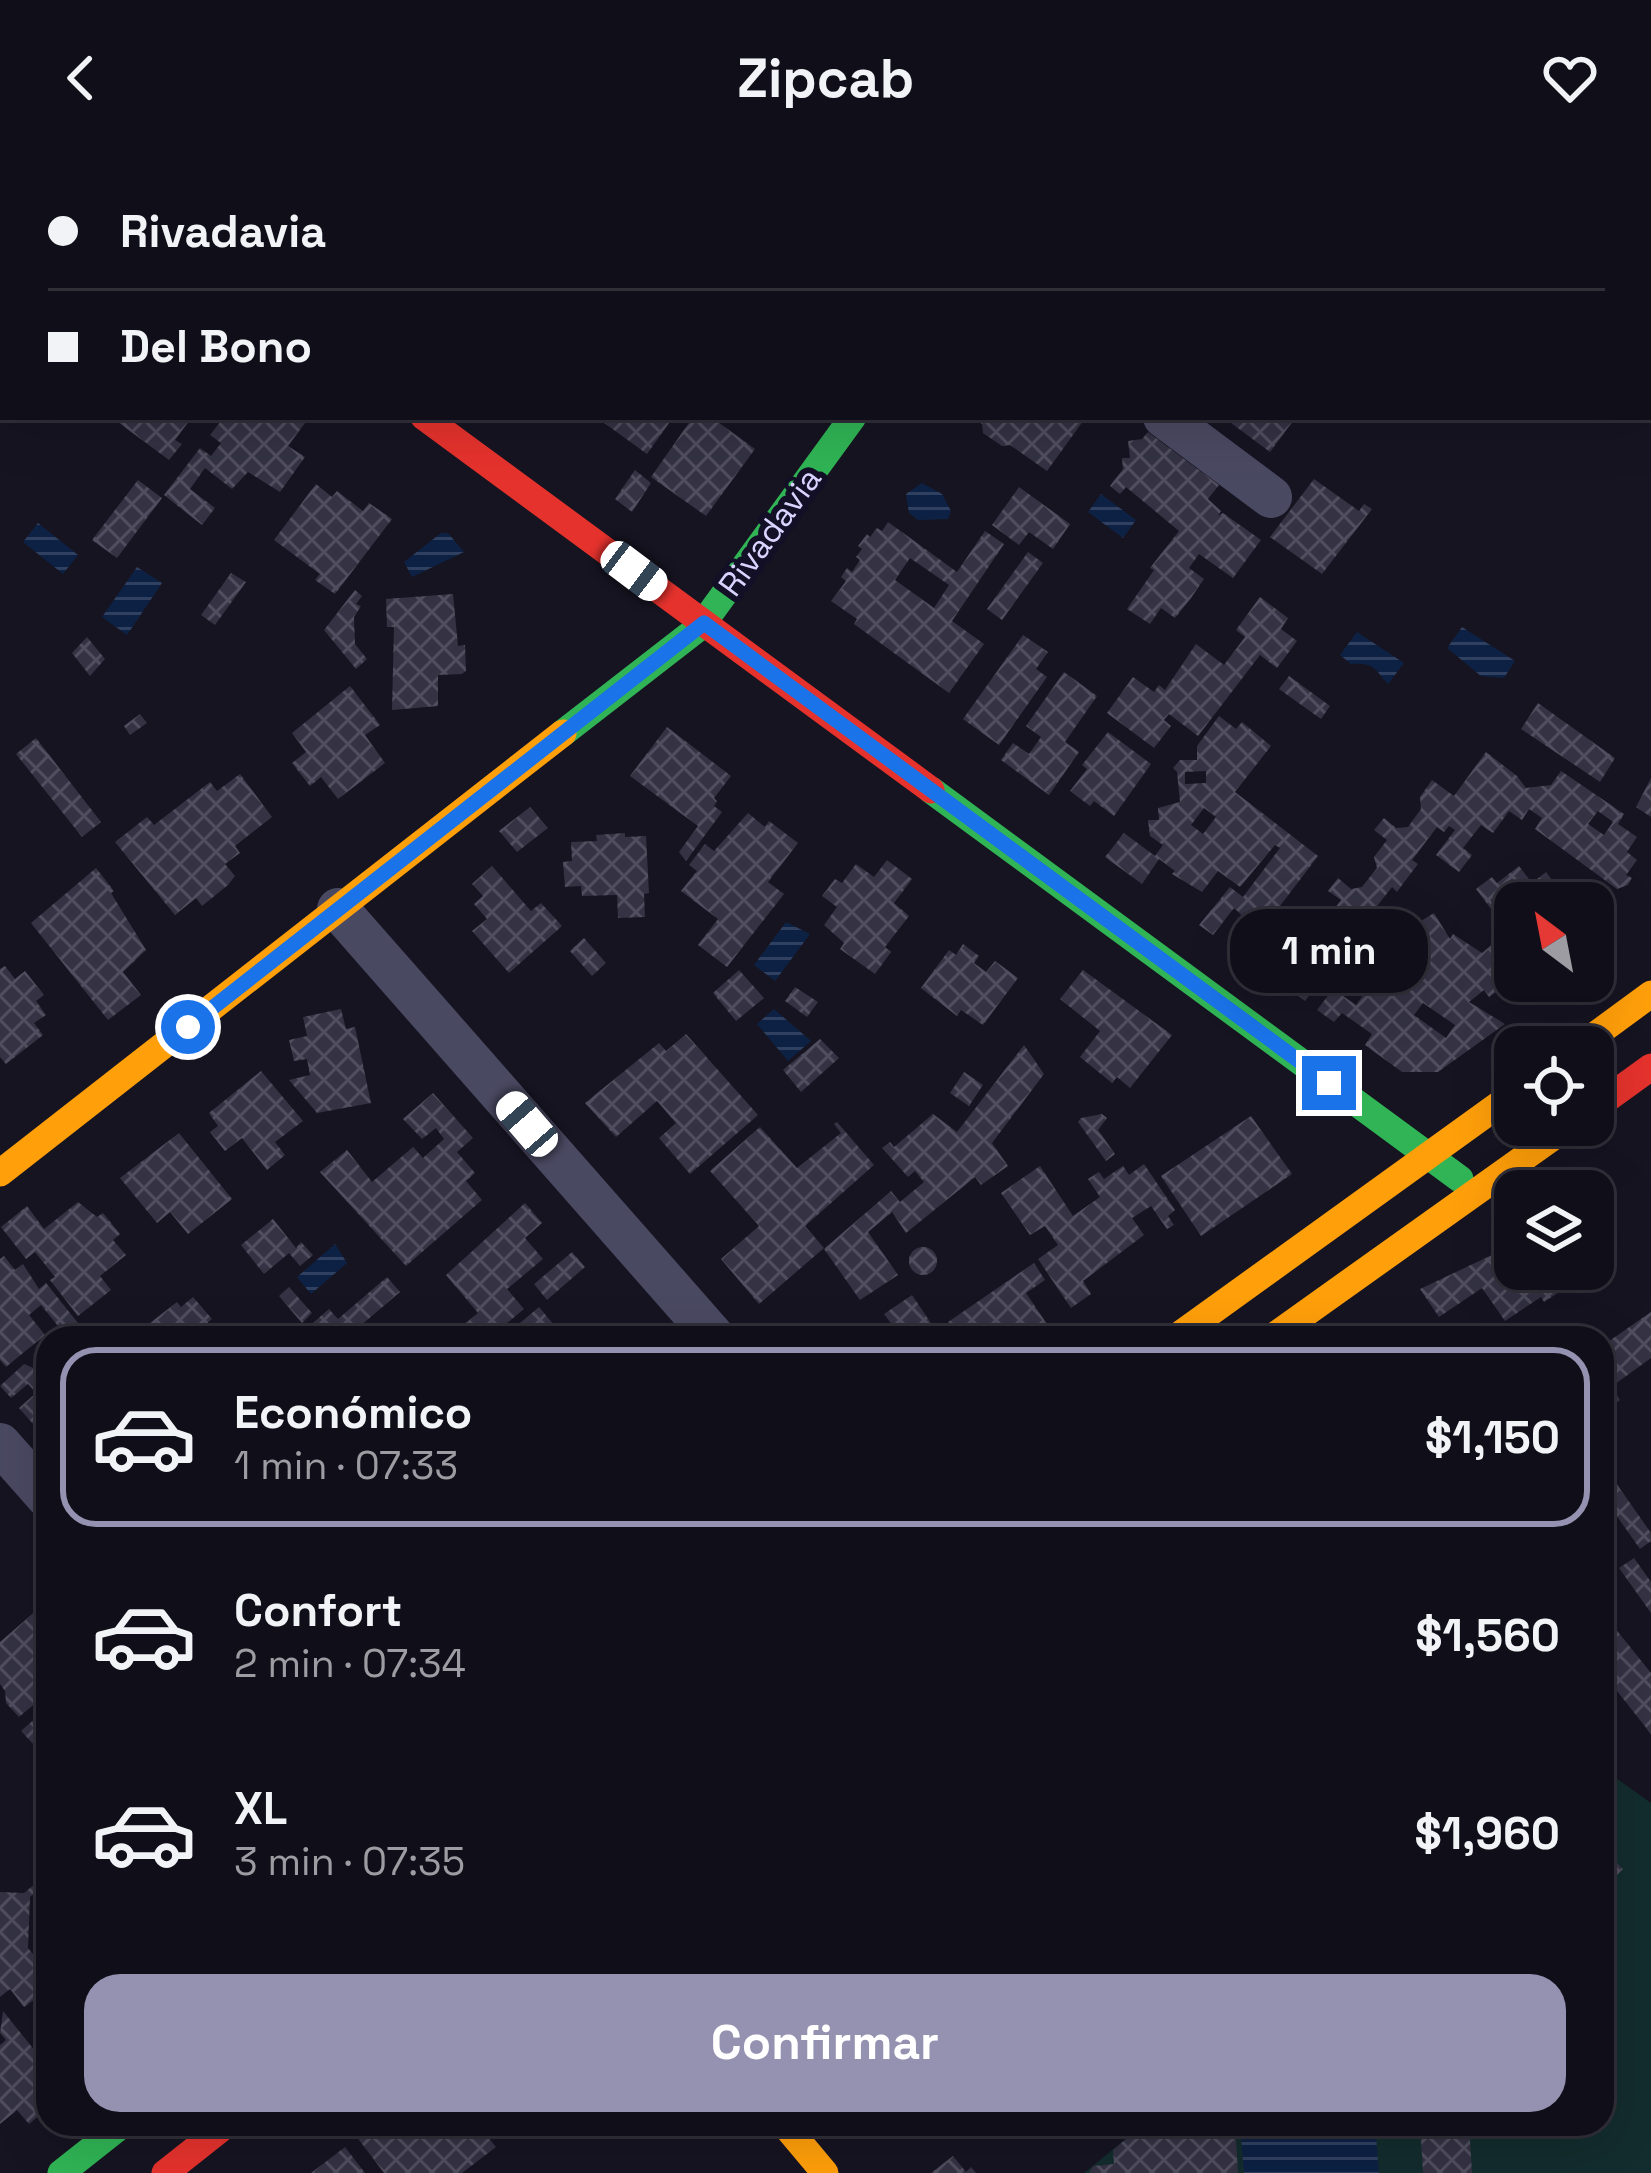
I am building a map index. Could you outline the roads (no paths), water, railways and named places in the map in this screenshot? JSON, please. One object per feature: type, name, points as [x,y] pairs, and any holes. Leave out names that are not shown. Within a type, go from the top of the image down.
[{"type":"street","points":[[428,420],[1476,1191]]},
{"type":"street","name":"Rivadavia","points":[[0,1173],[704,623],[852,420]]},
{"type":"street","points":[[1168,420],[1271,497]]},
{"type":"street","points":[[338,909],[705,1326]]},
{"type":"street","points":[[1608,1026],[1651,994]]},
{"type":"street","points":[[1614,1093],[1651,1067]]},
{"type":"street","points":[[1192,1326],[1494,1108]]},
{"type":"street","points":[[1288,1326],[1540,1146]]},
{"type":"street","points":[[0,1444],[36,1484]]},
{"type":"street","points":[[61,2173],[108,2136]]},
{"type":"street","points":[[165,2173],[212,2136]]},
{"type":"street","points":[[794,2136],[825,2173]]},
{"type":"water","points":[[922,483],[942,494],[951,511],[948,519],[918,520],[909,513],[906,494]]},
{"type":"water","points":[[1101,494],[1136,520],[1123,538],[1088,512]]},
{"type":"water","points":[[38,523],[78,555],[63,574],[23,542]]},
{"type":"water","points":[[441,533],[448,533],[464,552],[412,577],[404,562]]},
{"type":"water","points":[[137,567],[162,583],[127,635],[102,617]]},
{"type":"water","points":[[1462,627],[1515,661],[1504,678],[1481,676],[1447,648]]},
{"type":"water","points":[[1357,632],[1404,663],[1388,684],[1374,668],[1351,664],[1340,655]]},
{"type":"water","points":[[786,922],[810,934],[775,981],[754,965]]},
{"type":"water","points":[[774,1009],[811,1041],[788,1061],[757,1024]]},
{"type":"water","points":[[335,1244],[347,1263],[311,1294],[297,1277]]},
{"type":"water","points":[[1241,2136],[1376,2136],[1379,2173],[1244,2173]]}]
